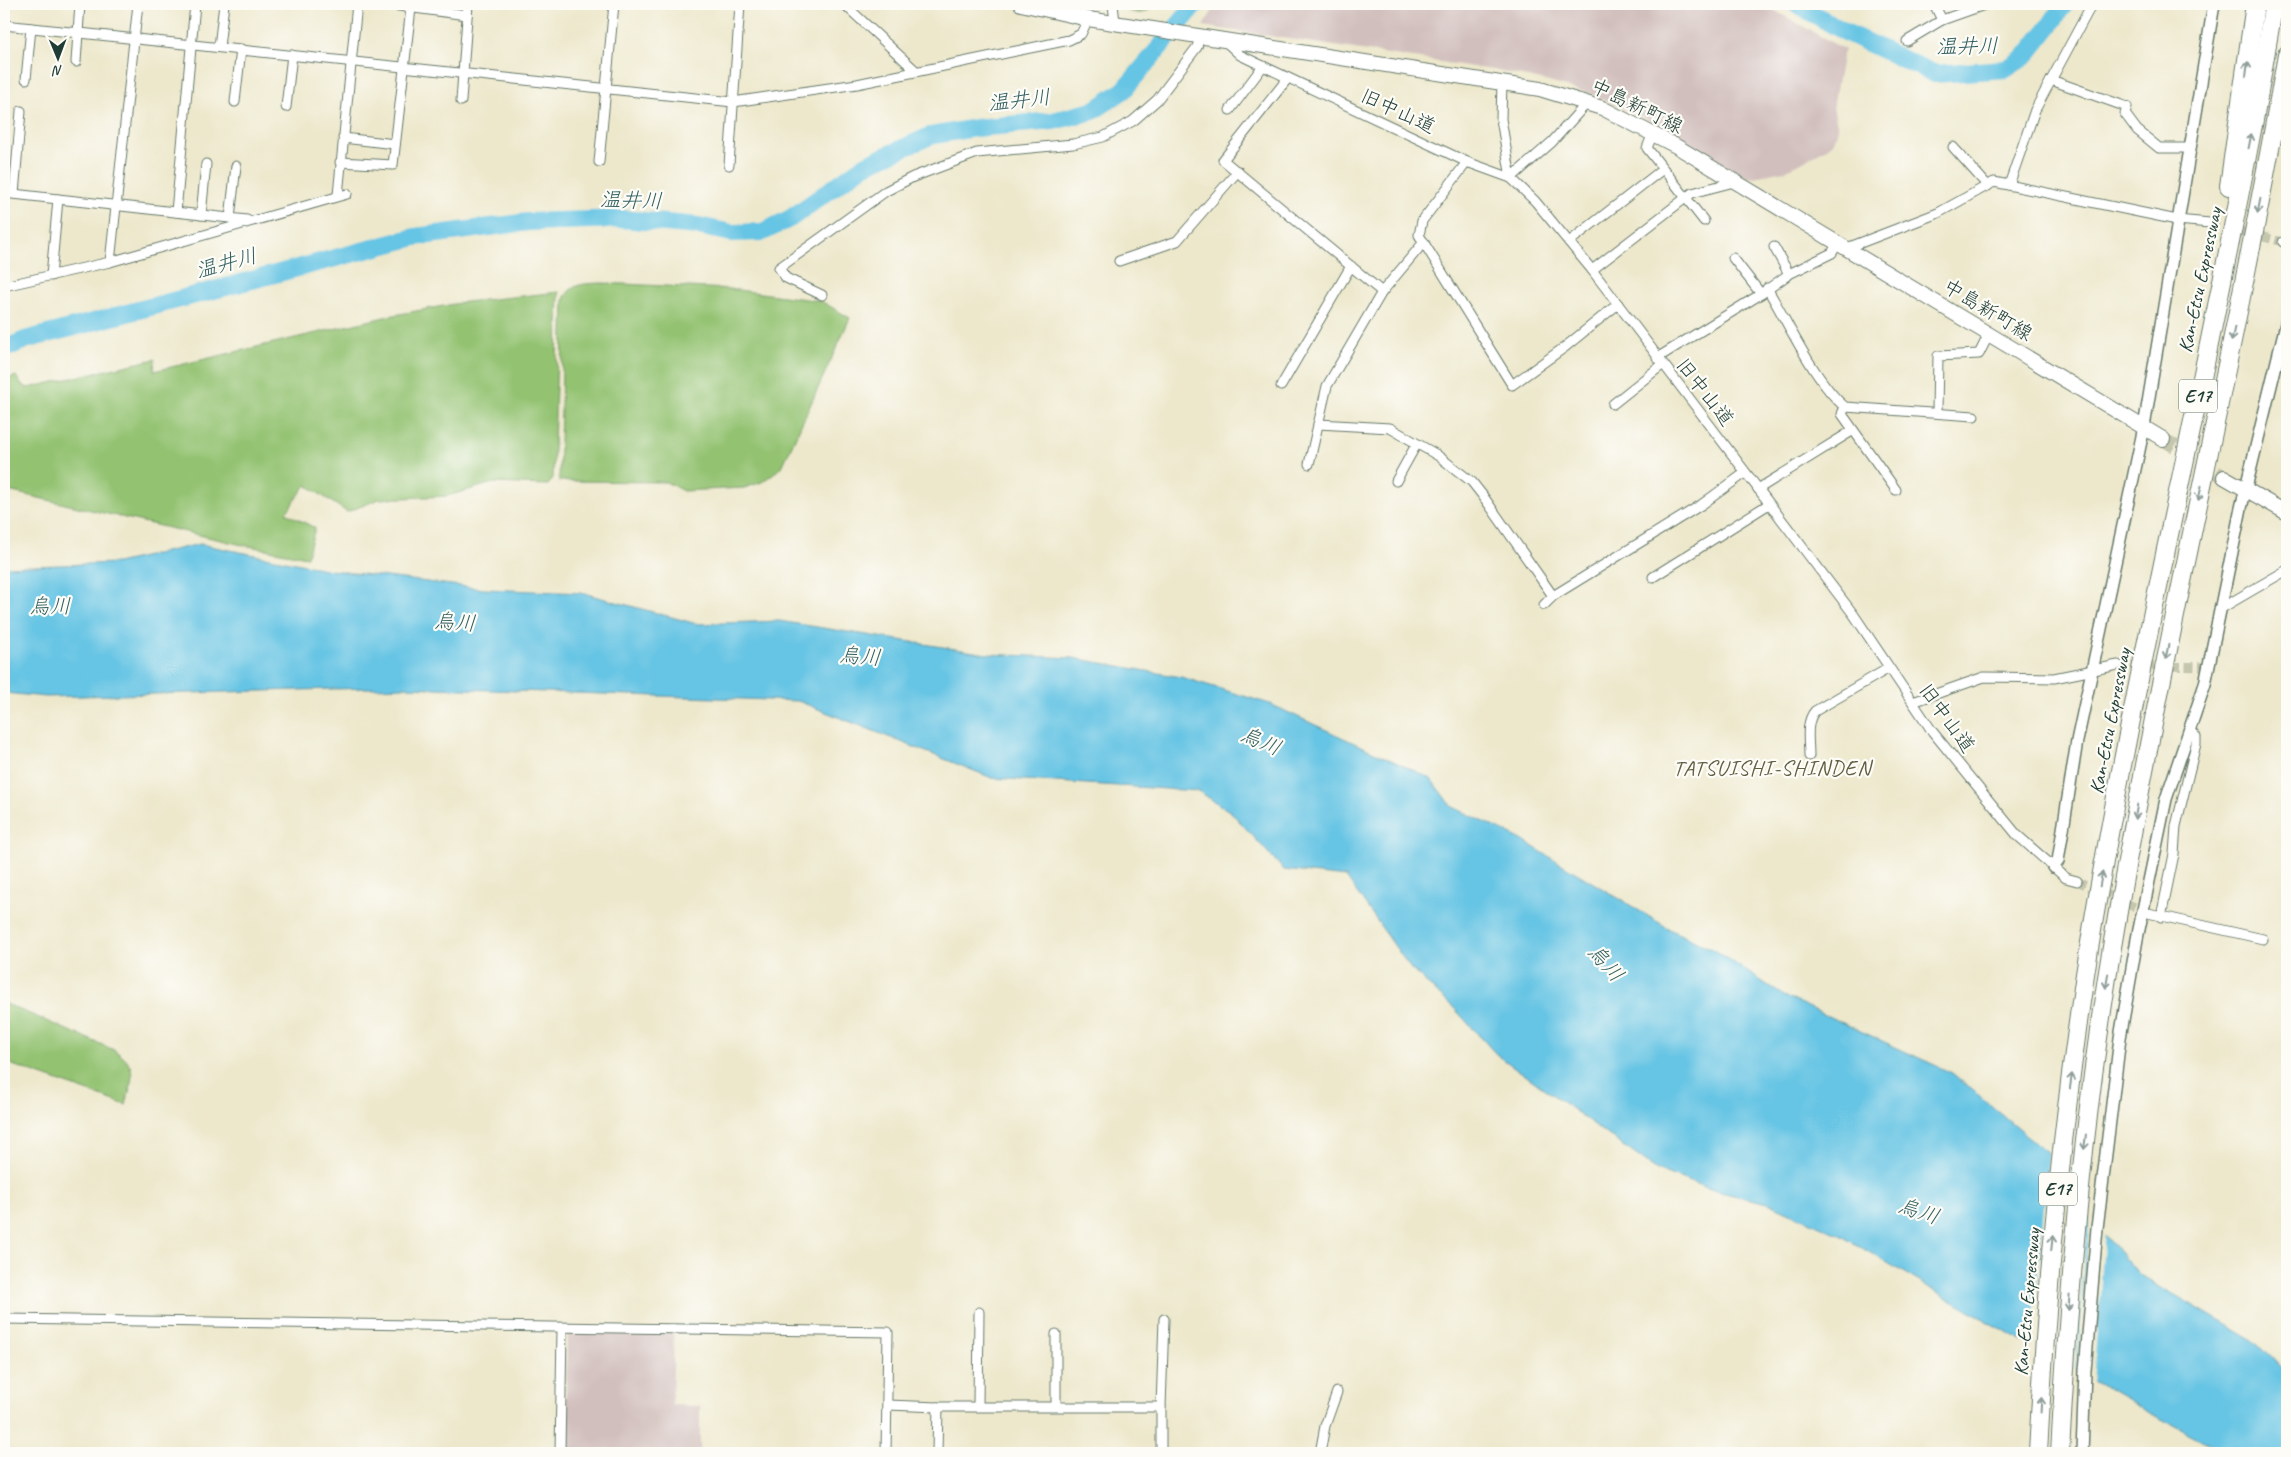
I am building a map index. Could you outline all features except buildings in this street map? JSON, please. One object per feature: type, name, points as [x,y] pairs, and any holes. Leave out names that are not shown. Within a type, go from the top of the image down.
[{"type":"highway","points":[[2118,788],[2145,616],[2227,198],[2239,126],[2255,4]]},
{"type":"highway","name":"Kan-Etsu Expressway","points":[[2038,1453],[2049,1280],[2058,1182],[2093,927],[2118,788],[2252,133],[2274,4]]},
{"type":"highway","name":"E17","points":[[2060,1453],[2065,1360],[2080,1184],[2114,932],[2169,643],[2243,286],[2287,55]]},
{"type":"main road","name":"中島新町線","points":[[1021,4],[1088,19],[1226,42],[1502,82],[1540,89],[1587,102],[1653,133],[2163,439]]},
{"type":"main road","points":[[2224,476],[2287,513]]},
{"type":"street","points":[[76,62],[80,4]]},
{"type":"street","points":[[110,262],[138,4]]},
{"type":"street","points":[[176,212],[195,4]]},
{"type":"street","points":[[219,47],[224,4]]},
{"type":"street","points":[[4,286],[110,262],[342,194],[340,162],[357,4]]},
{"type":"street","points":[[384,4],[467,15]]},
{"type":"street","points":[[461,101],[468,4]]},
{"type":"street","points":[[599,162],[614,4]]},
{"type":"street","points":[[729,165],[740,4]]},
{"type":"street","points":[[844,4],[916,70]]},
{"type":"street","points":[[1113,4],[1115,23]]},
{"type":"street","points":[[1934,4],[1942,20]]},
{"type":"street","points":[[1907,41],[1942,20],[1987,4]]},
{"type":"street","points":[[2009,185],[2035,110],[2092,4]]},
{"type":"street","points":[[2053,867],[2058,861],[2077,741],[2091,669],[2144,427],[2189,148],[2203,81],[2214,4]]},
{"type":"street","points":[[340,162],[393,166],[411,8]]},
{"type":"street","points":[[4,25],[351,62],[403,65],[733,102],[857,84],[916,70],[1069,40],[1081,34],[1088,19]]},
{"type":"street","points":[[26,79],[31,28]]},
{"type":"street","points":[[822,295],[786,278],[779,268],[886,191],[912,177],[977,154],[1072,144],[1103,137],[1133,121],[1157,100],[1197,47],[1196,36]]},
{"type":"street","name":"旧中山道","points":[[1226,42],[1240,55],[1288,78],[1467,162],[1511,178],[1536,201],[1592,270],[1854,615],[1932,731],[2016,835],[2066,878],[2077,881]]},
{"type":"street","points":[[236,102],[241,49]]},
{"type":"street","points":[[286,107],[292,55]]},
{"type":"street","points":[[1230,110],[1263,66]]},
{"type":"street","points":[[1288,78],[1223,160],[1382,292]]},
{"type":"street","points":[[2051,80],[2128,107],[2125,114],[2137,130],[2159,148],[2189,148]]},
{"type":"street","points":[[1502,82],[1501,120],[1511,178]]},
{"type":"street","points":[[1511,178],[1552,142],[1587,102]]},
{"type":"street","points":[[14,194],[21,111]]},
{"type":"street","points":[[1653,133],[1647,148],[1704,221]]},
{"type":"street","points":[[343,138],[395,144]]},
{"type":"street","points":[[1954,147],[1988,186]]},
{"type":"street","points":[[1467,162],[1422,221],[1419,235],[1512,385],[1565,347],[1618,304]]},
{"type":"street","points":[[201,215],[206,164]]},
{"type":"street","points":[[230,218],[236,166]]},
{"type":"street","points":[[1569,242],[1663,170]]},
{"type":"street","points":[[1119,261],[1177,241],[1238,171]]},
{"type":"street","points":[[1592,270],[1692,193],[1734,182]]},
{"type":"street","points":[[1613,404],[1660,361],[1789,274],[1832,253],[1842,246],[1938,213],[1994,182],[2177,220],[2210,224]]},
{"type":"street","points":[[4,193],[253,220]]},
{"type":"street","points":[[51,276],[58,199]]},
{"type":"street","points":[[1309,464],[1327,386],[1382,292],[1424,242]]},
{"type":"street","points":[[1774,247],[1789,274]]},
{"type":"street","points":[[1732,258],[1764,291],[1834,398],[1845,407],[1974,416]]},
{"type":"street","points":[[1281,386],[1351,266]]},
{"type":"street","points":[[2082,1453],[2085,1371],[2100,1200],[2120,1038],[2137,939],[2166,799],[2205,684],[2246,489],[2287,320]]},
{"type":"street","points":[[1937,412],[1938,356],[1979,354],[1989,334]]},
{"type":"street","points":[[1845,407],[1842,414],[1852,431],[1896,490]]},
{"type":"street","points":[[1318,424],[1390,428],[1438,455],[1472,482],[1553,596]]},
{"type":"street","points":[[1758,489],[1852,431]]},
{"type":"street","points":[[1396,481],[1416,444]]},
{"type":"street","points":[[1544,605],[1553,596],[1702,505],[1745,473]]},
{"type":"street","points":[[1653,577],[1769,504]]},
{"type":"street","points":[[2220,609],[2287,570]]},
{"type":"street","points":[[1913,702],[1984,677],[2054,678],[2118,665]]},
{"type":"street","points":[[1809,756],[1810,716],[1815,711],[1889,668]]},
{"type":"street","points":[[2161,917],[2174,854],[2176,826],[2196,744],[2196,737],[2190,731]]},
{"type":"street","points":[[2148,913],[2263,939]]},
{"type":"street","points":[[978,1406],[979,1312]]},
{"type":"street","points":[[4,1319],[888,1332],[886,1453]]},
{"type":"street","points":[[1161,1453],[1164,1319]]},
{"type":"street","points":[[560,1453],[562,1328]]},
{"type":"street","points":[[1056,1334],[1056,1405]]},
{"type":"street","points":[[1320,1453],[1325,1426],[1337,1392]]},
{"type":"street","points":[[888,1405],[938,1407],[1056,1405],[1161,1407]]},
{"type":"street","points":[[937,1453],[938,1407]]},
{"type":"shaded area","points":[[1217,4],[1763,4],[1845,50],[1833,107],[1838,129],[1834,141],[1827,148],[1785,171],[1748,178],[1641,116],[1591,94],[1542,80],[1493,70],[1203,26]]},
{"type":"shaded area","points":[[573,1332],[674,1333],[672,1405],[700,1406],[700,1453],[565,1453],[567,1336]]},
{"type":"green space","points":[[1121,4],[1154,4],[1143,13],[1135,13],[1121,7]]},
{"type":"green space","points":[[602,283],[730,289],[821,301],[850,318],[782,467],[762,482],[744,488],[683,491],[666,482],[559,481],[564,299],[567,293],[575,287],[585,284]]},
{"type":"green space","points":[[559,292],[553,478],[548,485],[493,483],[447,496],[379,499],[347,512],[306,485],[286,513],[315,528],[307,557],[238,544],[4,490],[4,381],[16,376],[21,384],[28,388],[155,359],[154,371],[389,316],[465,302]]},
{"type":"green space","points":[[4,1003],[112,1049],[121,1055],[127,1061],[132,1073],[126,1105],[4,1062]]},
{"type":"water","name":"烏川","points":[[200,544],[330,570],[484,589],[583,593],[697,624],[779,621],[987,654],[1073,658],[1181,677],[1270,704],[1430,778],[1451,806],[1520,839],[1673,931],[1716,951],[1784,996],[1952,1073],[2055,1159],[2087,1215],[2139,1274],[2259,1344],[2287,1374],[2287,1453],[2227,1453],[2150,1413],[1981,1318],[1840,1235],[1768,1203],[1716,1191],[1657,1170],[1496,1054],[1454,1008],[1411,969],[1346,877],[1284,870],[1231,812],[1198,791],[992,778],[798,701],[406,687],[46,697],[4,693],[4,567],[117,563]]},
{"type":"pier","points":[[2049,1151],[2057,1157],[2088,1212],[2075,1373],[2031,1349]]},
{"type":"pier","points":[[2090,1214],[2105,1231],[2093,1383],[2076,1374]]},
{"type":"waterway","name":"温井川","points":[[4,349],[25,340],[415,237],[528,222],[622,219],[698,226],[732,233],[763,232],[791,218],[865,165],[930,136],[975,128],[1053,121],[1093,111],[1124,90],[1196,4]]},
{"type":"waterway","name":"温井川","points":[[1796,4],[1847,33],[1935,74],[2006,69],[2026,56],[2064,4]]},
{"type":"tunnel","points":[[2210,223],[2283,242]]},
{"type":"tunnel","points":[[2163,439],[2224,477]]},
{"type":"tunnel","points":[[2118,665],[2208,667]]},
{"type":"tunnel","points":[[2077,881],[2148,913]]},
{"type":"district","name":"TATSUISHI-SHINDEN","points":[[1772,768]]}]
